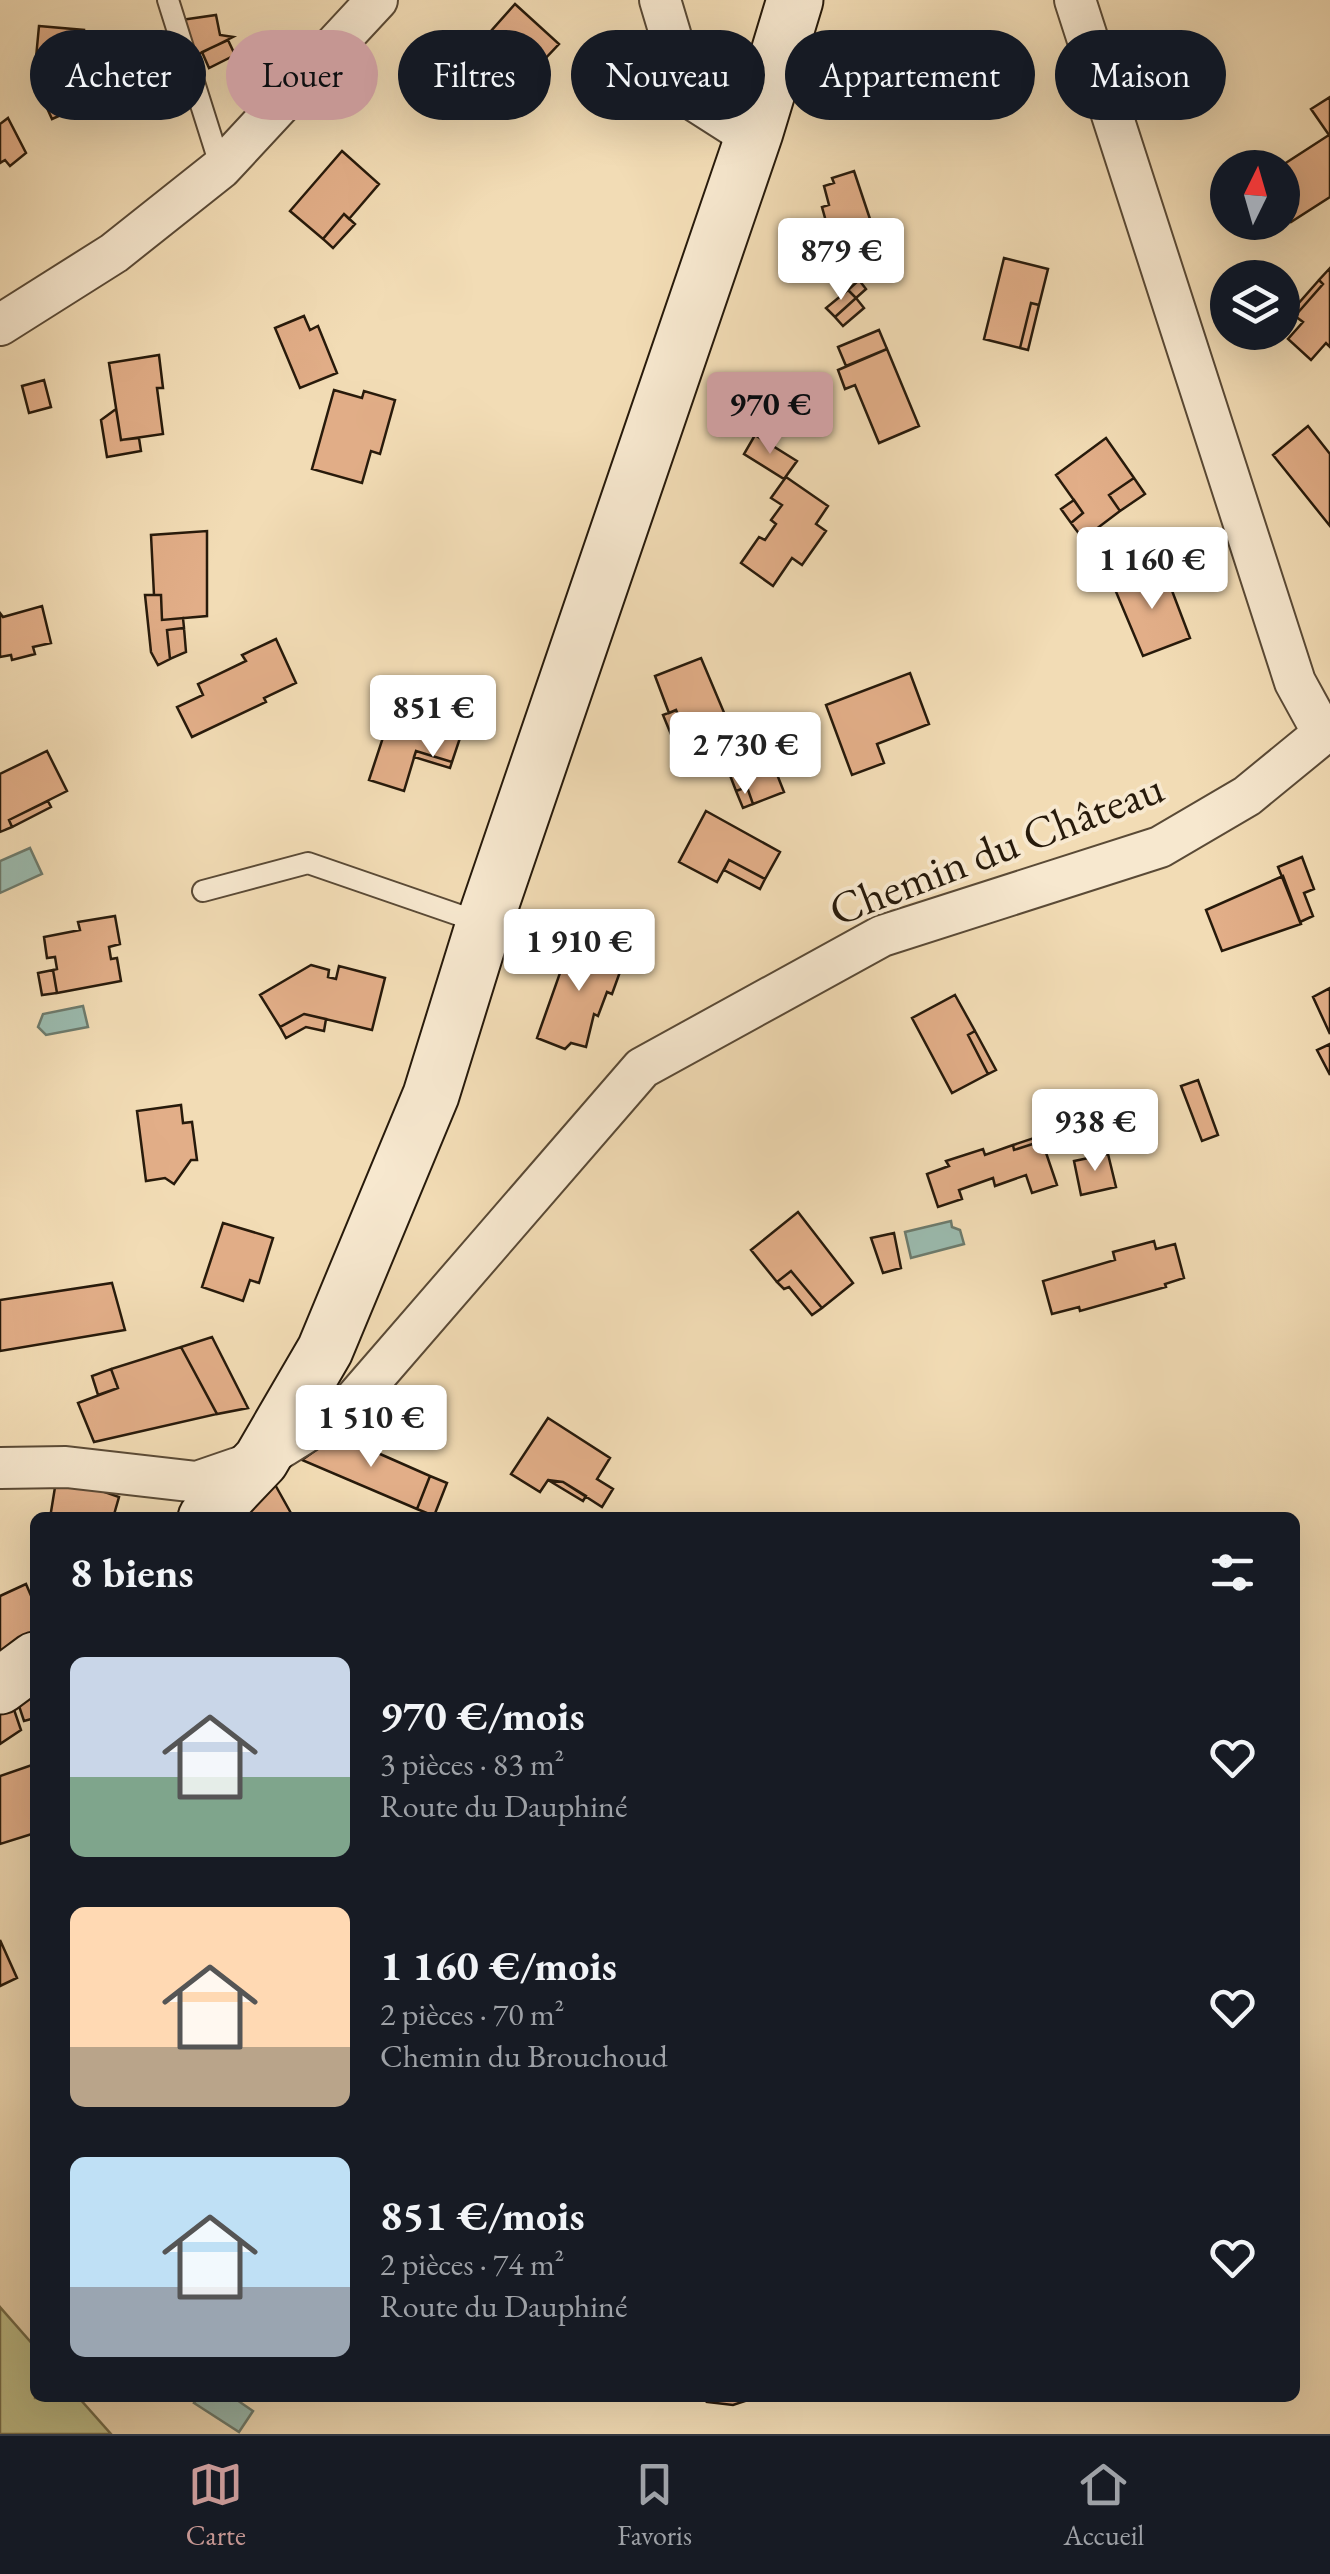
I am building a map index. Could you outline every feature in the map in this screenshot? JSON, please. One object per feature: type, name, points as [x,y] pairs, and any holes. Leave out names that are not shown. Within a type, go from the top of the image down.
[{"type":"street","points":[[0,325],[114,252],[221,168],[378,0]]},
{"type":"street","points":[[660,0],[689,97],[736,127],[755,132]]},
{"type":"street","points":[[212,1512],[261,1460],[325,1350],[430,1095],[484,924],[755,132],[795,0]]},
{"type":"street","points":[[1075,0],[1295,682],[1326,730]]},
{"type":"street","name":"Chemin du Château","points":[[0,1468],[66,1466],[197,1482],[261,1460],[351,1404],[642,1068],[882,936],[1160,847],[1247,796],[1326,730]]},
{"type":"street","points":[[0,1686],[30,1664]]},
{"type":"lane","points":[[168,0],[221,168]]},
{"type":"lane","points":[[203,890],[308,863],[484,924]]},
{"type":"green space","points":[[0,2307],[30,2341],[30,2402],[83,2402],[111,2434],[0,2434]]},
{"type":"shaded area","points":[[30,848],[42,874],[0,893],[0,861]]},
{"type":"shaded area","points":[[83,1006],[88,1027],[46,1035],[38,1027],[43,1014]]},
{"type":"shaded area","points":[[951,1221],[952,1227],[960,1230],[964,1244],[911,1258],[905,1232]]},
{"type":"shaded area","points":[[240,2402],[253,2411],[239,2432],[194,2403]]},
{"type":"building","points":[[515,4],[544,30],[492,30]]},
{"type":"building","points":[[216,15],[220,35],[226,36],[226,40],[206,50],[206,30],[185,30],[181,20]]},
{"type":"building","points":[[39,26],[84,30],[39,30]]},
{"type":"building","points":[[551,37],[559,44],[551,52]]},
{"type":"building","points":[[226,41],[226,60],[209,68],[206,50]]},
{"type":"building","points":[[1330,97],[1330,197],[1300,216],[1300,154],[1329,135],[1311,109]]},
{"type":"building","points":[[8,118],[26,153],[10,166],[5,160],[0,163],[0,124]]},
{"type":"building","points":[[342,151],[379,184],[349,219],[344,214],[323,239],[290,211]]},
{"type":"building","points":[[854,171],[880,249],[833,263],[825,237],[830,236],[822,207],[829,205],[824,186],[834,183],[832,178]]},
{"type":"building","points":[[344,214],[355,224],[333,248],[323,239]]},
{"type":"building","points":[[1004,258],[1048,269],[1039,305],[1031,303],[1020,348],[984,339]]},
{"type":"building","points":[[1330,268],[1330,347],[1326,343],[1311,360],[1300,350],[1300,310],[1323,284],[1319,280]]},
{"type":"building","points":[[859,280],[866,289],[856,298],[848,290]]},
{"type":"building","points":[[1319,280],[1323,284],[1300,310],[1300,302]]},
{"type":"building","points":[[848,290],[856,298],[835,317],[826,308]]},
{"type":"building","points":[[856,298],[864,308],[843,326],[835,317]]},
{"type":"building","points":[[1031,303],[1039,305],[1028,350],[1020,348]]},
{"type":"building","points":[[304,316],[310,330],[318,326],[337,373],[300,388],[275,328]]},
{"type":"building","points":[[879,330],[887,349],[846,366],[838,347]]},
{"type":"building","points":[[887,349],[919,426],[879,443],[855,385],[845,389],[838,370]]},
{"type":"building","points":[[159,355],[163,388],[157,388],[163,434],[121,440],[109,363]]},
{"type":"building","points":[[44,380],[51,407],[29,413],[22,386]]},
{"type":"building","points":[[334,390],[362,398],[364,391],[395,400],[380,454],[371,451],[362,483],[312,469]]},
{"type":"building","points":[[116,409],[121,440],[139,438],[141,451],[107,457],[101,420]]},
{"type":"building","points":[[1308,426],[1330,454],[1330,526],[1273,455]]},
{"type":"building","points":[[755,435],[797,461],[784,479],[744,454]]},
{"type":"building","points":[[1106,438],[1134,478],[1109,495],[1120,511],[1083,539],[1071,523],[1083,513],[1056,475]]},
{"type":"building","points":[[786,477],[828,506],[816,524],[826,531],[802,565],[792,558],[773,586],[741,563],[759,537],[765,540],[776,524],[771,520],[782,505],[771,498]]},
{"type":"building","points":[[1134,478],[1145,494],[1120,511],[1109,495]]},
{"type":"building","points":[[1074,500],[1083,513],[1071,523],[1061,509]]},
{"type":"building","points":[[207,531],[207,616],[162,620],[161,595],[154,595],[151,535]]},
{"type":"building","points":[[1163,567],[1190,638],[1143,656],[1114,587]]},
{"type":"building","points":[[145,595],[161,595],[162,620],[183,618],[184,628],[167,630],[170,659],[158,665],[151,652]]},
{"type":"building","points":[[42,606],[51,643],[33,647],[35,654],[12,660],[11,655],[0,657],[0,613],[3,617]]},
{"type":"building","points":[[184,628],[186,652],[170,659],[167,630]]},
{"type":"building","points":[[276,639],[296,683],[264,698],[266,702],[192,737],[177,707],[203,695],[198,684],[246,661],[242,655]]},
{"type":"building","points":[[701,658],[728,722],[688,738],[676,710],[669,713],[655,676]]},
{"type":"building","points":[[910,673],[929,724],[877,744],[884,763],[852,775],[826,705]]},
{"type":"building","points":[[396,698],[438,712],[437,717],[464,726],[452,762],[416,751],[404,791],[369,780]]},
{"type":"building","points":[[676,710],[688,738],[675,744],[663,715]]},
{"type":"building","points":[[767,749],[784,792],[753,804],[747,787],[736,791],[728,770]]},
{"type":"building","points":[[47,751],[67,791],[9,820],[12,827],[0,832],[0,774]]},
{"type":"building","points":[[416,751],[452,762],[450,768],[414,757]]},
{"type":"building","points":[[747,787],[753,804],[743,808],[736,791]]},
{"type":"building","points":[[48,801],[51,807],[12,827],[9,820]]},
{"type":"building","points":[[706,811],[780,852],[765,879],[729,860],[717,882],[679,862]]},
{"type":"building","points":[[1302,857],[1314,889],[1304,893],[1313,916],[1300,922],[1278,867]]},
{"type":"building","points":[[729,860],[765,879],[760,889],[724,870]]},
{"type":"building","points":[[1283,876],[1301,924],[1222,951],[1206,910]]},
{"type":"building","points":[[115,916],[120,944],[109,947],[111,959],[117,958],[121,981],[57,993],[55,957],[47,958],[44,937],[80,930],[78,922]]},
{"type":"building","points":[[572,939],[625,958],[612,994],[607,992],[598,1016],[594,1014],[586,1047],[571,1043],[565,1049],[537,1038]]},
{"type":"building","points":[[311,965],[329,970],[328,977],[336,979],[339,966],[385,978],[372,1030],[304,1014],[280,1027],[260,995]]},
{"type":"building","points":[[53,970],[57,993],[42,995],[38,973]]},
{"type":"building","points":[[1330,988],[1330,1034],[1313,997]]},
{"type":"building","points":[[955,995],[975,1031],[968,1035],[988,1074],[952,1093],[912,1018]]},
{"type":"building","points":[[304,1014],[326,1019],[324,1031],[306,1027],[286,1038],[280,1027]]},
{"type":"building","points":[[975,1031],[996,1070],[988,1074],[968,1035]]},
{"type":"building","points":[[1330,1044],[1330,1075],[1317,1050]]},
{"type":"building","points":[[1198,1080],[1218,1135],[1202,1141],[1181,1086]]},
{"type":"building","points":[[181,1105],[183,1123],[192,1122],[197,1160],[191,1160],[174,1184],[165,1178],[146,1181],[137,1111]]},
{"type":"building","points":[[1040,1136],[1042,1141],[1014,1150],[1013,1145]]},
{"type":"building","points":[[1042,1141],[1057,1185],[1032,1193],[1026,1175],[995,1186],[993,1178],[959,1190],[962,1199],[938,1207],[927,1174],[949,1166],[946,1161],[983,1149],[985,1155],[1013,1145],[1014,1150]]},
{"type":"building","points":[[1108,1154],[1116,1187],[1081,1195],[1074,1161]]},
{"type":"building","points":[[798,1212],[853,1283],[822,1308],[791,1271],[777,1282],[751,1250]]},
{"type":"building","points":[[223,1223],[273,1238],[259,1283],[250,1280],[243,1301],[202,1287]]},
{"type":"building","points":[[894,1233],[901,1268],[883,1273],[871,1238]]},
{"type":"building","points":[[1154,1241],[1156,1249],[1175,1244],[1184,1278],[1165,1284],[1166,1287],[1080,1311],[1079,1307],[1052,1314],[1043,1281],[1115,1260],[1113,1252]]},
{"type":"building","points":[[791,1271],[822,1308],[812,1315],[789,1287],[784,1289],[777,1282]]},
{"type":"building","points":[[112,1283],[125,1330],[0,1351],[0,1300]]},
{"type":"building","points":[[212,1337],[248,1408],[217,1414],[181,1347]]},
{"type":"building","points":[[181,1347],[217,1414],[94,1442],[78,1403],[118,1388],[111,1369]]},
{"type":"building","points":[[111,1369],[118,1388],[98,1395],[92,1376]]},
{"type":"building","points":[[548,1418],[610,1458],[597,1479],[613,1489],[602,1507],[563,1482],[548,1480],[540,1492],[511,1474]]},
{"type":"building","points":[[337,1435],[430,1476],[417,1509],[302,1460]]},
{"type":"building","points":[[430,1476],[447,1483],[436,1512],[417,1509]]},
{"type":"building","points":[[548,1480],[563,1482],[586,1496],[583,1501]]},
{"type":"building","points":[[56,1481],[79,1483],[119,1497],[115,1512],[51,1512]]},
{"type":"building","points":[[273,1481],[290,1512],[233,1512]]},
{"type":"building","points":[[26,1584],[30,1593],[30,1639],[0,1660],[0,1596]]},
{"type":"building","points":[[30,1683],[30,1719],[24,1721],[15,1694]]},
{"type":"building","points":[[10,1698],[21,1730],[0,1744],[0,1706]]},
{"type":"building","points":[[30,1766],[30,1835],[0,1844],[0,1776]]},
{"type":"building","points":[[0,1940],[17,1978],[0,1986]]}]
